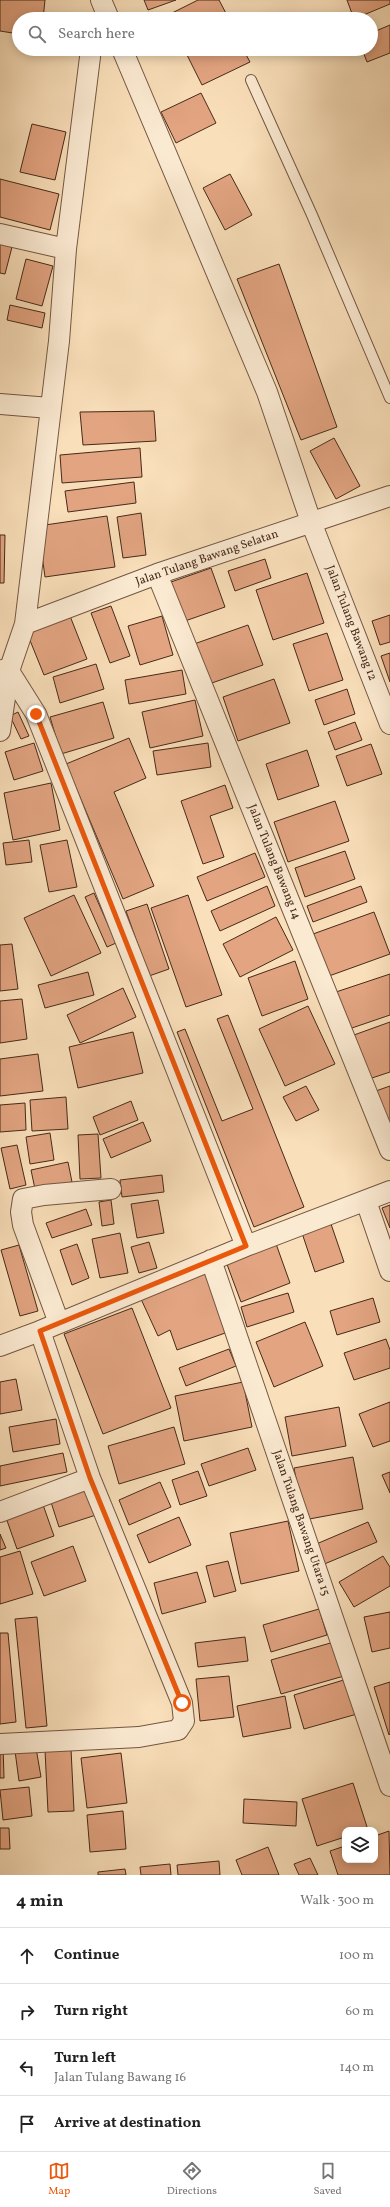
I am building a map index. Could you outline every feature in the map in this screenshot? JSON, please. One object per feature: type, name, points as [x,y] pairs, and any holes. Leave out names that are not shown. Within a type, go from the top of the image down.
[{"type":"street","points":[[96,12],[97,0]]},
{"type":"street","points":[[101,0],[106,12]]},
{"type":"street","points":[[0,731],[4,670],[25,624],[61,320],[66,249],[90,56]]},
{"type":"street","name":"Jalan Tulang Bawang 12","points":[[125,56],[267,392],[311,522],[390,724]]},
{"type":"street","points":[[0,234],[66,249]]},
{"type":"street","points":[[0,404],[50,408]]},
{"type":"street","name":"Jalan Tulang Bawang Selatan","points":[[25,624],[157,574],[390,496]]},
{"type":"street","name":"Jalan Tulang Bawang 14","points":[[157,574],[390,1150]]},
{"type":"street","points":[[4,670],[36,714],[246,1246]]},
{"type":"street","points":[[59,1323],[23,1225],[21,1212],[15,1202],[44,1195],[111,1189]]},
{"type":"street","points":[[0,1346],[246,1246],[390,1191]]},
{"type":"street","points":[[366,1201],[390,1271]]},
{"type":"street","name":"Jalan Tulang Bawang Utara 15","points":[[211,1260],[390,1786]]},
{"type":"street","points":[[0,1744],[139,1737],[178,1730],[184,1721],[182,1703],[90,1478],[40,1331]]},
{"type":"street","points":[[0,1512],[90,1478]]},
{"type":"lane","points":[[251,80],[312,215],[390,398]]},
{"type":"building","points":[[0,0],[45,0],[44,12],[12,12],[12,33],[0,31]]},
{"type":"building","points":[[144,0],[176,0],[148,10]]},
{"type":"building","points":[[198,0],[219,0],[225,12],[174,12]]},
{"type":"building","points":[[347,0],[390,0],[390,4],[371,12],[351,12]]},
{"type":"building","points":[[390,25],[390,53],[367,62],[365,56],[378,56],[378,30]]},
{"type":"building","points":[[188,56],[247,56],[250,62],[202,85]]},
{"type":"building","points":[[201,93],[216,123],[176,143],[161,112]]},
{"type":"building","points":[[32,124],[66,132],[55,180],[20,172]]},
{"type":"building","points":[[230,174],[252,215],[225,230],[203,188]]},
{"type":"building","points":[[0,179],[59,194],[50,230],[0,217]]},
{"type":"building","points":[[0,244],[12,247],[5,274],[0,273]]},
{"type":"building","points":[[26,259],[53,266],[42,306],[16,299]]},
{"type":"building","points":[[279,264],[337,427],[301,440],[237,279]]},
{"type":"building","points":[[10,305],[45,313],[42,328],[7,320]]},
{"type":"building","points":[[154,411],[156,441],[83,445],[80,412]]},
{"type":"building","points":[[334,438],[360,486],[336,499],[310,451]]},
{"type":"building","points":[[140,448],[142,477],[62,483],[60,455]]},
{"type":"building","points":[[134,482],[136,503],[68,512],[65,491]]},
{"type":"building","points":[[141,513],[146,555],[123,558],[117,517]]},
{"type":"building","points":[[107,516],[115,567],[45,577],[38,526]]},
{"type":"building","points":[[0,535],[5,535],[4,583],[0,583]]},
{"type":"building","points":[[265,559],[271,578],[235,591],[228,571]]},
{"type":"building","points":[[211,568],[225,607],[185,621],[171,582]]},
{"type":"building","points":[[307,573],[324,623],[273,640],[256,590]]},
{"type":"building","points":[[111,606],[130,656],[110,663],[91,613]]},
{"type":"building","points":[[390,615],[390,642],[380,645],[372,621]]},
{"type":"building","points":[[70,616],[87,659],[44,675],[27,633]]},
{"type":"building","points":[[162,616],[173,655],[140,665],[128,626]]},
{"type":"building","points":[[248,625],[263,665],[209,684],[194,644]]},
{"type":"building","points":[[327,633],[343,680],[309,691],[293,644]]},
{"type":"building","points":[[390,653],[390,682],[381,656]]},
{"type":"building","points":[[96,664],[104,689],[60,703],[53,677]]},
{"type":"building","points":[[182,670],[186,694],[129,704],[125,680]]},
{"type":"building","points":[[274,679],[290,723],[238,741],[223,697]]},
{"type":"building","points":[[347,689],[355,714],[324,725],[315,700]]},
{"type":"building","points":[[195,700],[203,736],[150,748],[142,712]]},
{"type":"building","points":[[103,702],[114,738],[61,754],[50,717]]},
{"type":"building","points":[[18,712],[29,736],[21,739],[10,716]]},
{"type":"building","points":[[355,722],[362,740],[335,750],[328,732]]},
{"type":"building","points":[[129,738],[146,778],[114,792],[154,886],[123,899],[66,764]]},
{"type":"building","points":[[34,743],[43,771],[14,780],[5,752]]},
{"type":"building","points":[[208,743],[211,767],[157,775],[153,751]]},
{"type":"building","points":[[371,744],[382,774],[347,786],[336,756]]},
{"type":"building","points":[[307,750],[319,786],[278,800],[266,764]]},
{"type":"building","points":[[51,783],[60,830],[13,840],[4,793]]},
{"type":"building","points":[[225,785],[233,808],[210,816],[224,857],[203,864],[181,801]]},
{"type":"building","points":[[335,801],[349,841],[288,862],[274,822]]},
{"type":"building","points":[[29,840],[32,862],[6,865],[3,843]]},
{"type":"building","points":[[67,840],[77,887],[49,892],[40,845]]},
{"type":"building","points":[[345,851],[355,879],[305,897],[295,868]]},
{"type":"building","points":[[255,853],[265,877],[207,901],[197,877]]},
{"type":"building","points":[[267,886],[275,906],[220,931],[211,911]]},
{"type":"building","points":[[361,886],[367,902],[313,922],[307,906]]},
{"type":"building","points":[[94,893],[116,943],[107,947],[85,897]]},
{"type":"building","points":[[74,895],[101,953],[51,976],[24,918]]},
{"type":"building","points":[[188,895],[222,995],[186,1007],[151,908]]},
{"type":"building","points":[[147,904],[169,969],[149,976],[126,911]]},
{"type":"building","points":[[374,912],[390,954],[329,976],[313,934]]},
{"type":"building","points":[[276,917],[293,950],[240,977],[223,944]]},
{"type":"building","points":[[12,944],[18,989],[0,991],[0,945]]},
{"type":"building","points":[[295,961],[308,999],[262,1016],[248,978]]},
{"type":"building","points":[[88,972],[94,995],[45,1008],[38,985]]},
{"type":"building","points":[[390,974],[390,1015],[349,1029],[336,992]]},
{"type":"building","points":[[123,988],[136,1017],[80,1043],[67,1015]]},
{"type":"building","points":[[22,999],[27,1039],[0,1043],[0,1001]]},
{"type":"building","points":[[308,1006],[335,1064],[285,1086],[259,1029]]},
{"type":"building","points":[[228,1015],[304,1207],[254,1227],[177,1032],[185,1029],[222,1121],[253,1109],[217,1019]]},
{"type":"building","points":[[390,1022],[390,1072],[369,1079],[354,1035]]},
{"type":"building","points":[[133,1032],[143,1073],[78,1088],[69,1047]]},
{"type":"building","points":[[38,1054],[43,1091],[0,1096],[0,1059]]},
{"type":"building","points":[[306,1086],[319,1110],[296,1121],[283,1097]]},
{"type":"building","points":[[390,1086],[390,1139],[373,1092]]},
{"type":"building","points":[[66,1097],[68,1129],[32,1131],[30,1100]]},
{"type":"building","points":[[131,1101],[138,1120],[100,1135],[93,1117]]},
{"type":"building","points":[[25,1103],[26,1130],[0,1132],[0,1105]]},
{"type":"building","points":[[143,1122],[151,1141],[111,1158],[103,1139]]},
{"type":"building","points":[[50,1133],[54,1160],[30,1164],[26,1137]]},
{"type":"building","points":[[98,1134],[101,1178],[80,1179],[78,1135]]},
{"type":"building","points":[[17,1145],[26,1185],[10,1189],[1,1148]]},
{"type":"building","points":[[68,1162],[72,1182],[35,1189],[31,1170]]},
{"type":"building","points":[[162,1175],[164,1192],[122,1197],[120,1180]]},
{"type":"building","points":[[111,1200],[114,1224],[102,1226],[99,1202]]},
{"type":"building","points":[[158,1200],[164,1233],[137,1238],[131,1204]]},
{"type":"building","points":[[390,1205],[390,1228],[382,1208]]},
{"type":"building","points":[[86,1209],[92,1225],[52,1238],[46,1223]]},
{"type":"building","points":[[331,1224],[344,1262],[315,1272],[302,1233]]},
{"type":"building","points":[[120,1233],[128,1273],[100,1278],[92,1239]]},
{"type":"building","points":[[275,1241],[290,1283],[241,1302],[225,1259]]},
{"type":"building","points":[[149,1242],[157,1268],[139,1273],[131,1247]]},
{"type":"building","points":[[77,1244],[89,1278],[72,1285],[60,1250]]},
{"type":"building","points":[[19,1245],[38,1311],[20,1316],[1,1250]]},
{"type":"building","points":[[207,1273],[228,1332],[177,1350],[170,1330],[158,1336],[141,1299],[157,1291]]},
{"type":"building","points":[[288,1293],[294,1312],[247,1327],[241,1307]]},
{"type":"building","points":[[373,1298],[380,1322],[337,1335],[330,1311]]},
{"type":"building","points":[[132,1308],[171,1408],[103,1434],[64,1334]]},
{"type":"building","points":[[305,1322],[323,1366],[274,1387],[256,1342]]},
{"type":"building","points":[[386,1339],[390,1350],[390,1368],[354,1380],[344,1353]]},
{"type":"building","points":[[229,1349],[236,1366],[186,1386],[179,1368]]},
{"type":"building","points":[[16,1379],[22,1410],[0,1414],[0,1382]]},
{"type":"building","points":[[243,1382],[252,1427],[184,1441],[175,1396]]},
{"type":"building","points":[[390,1402],[390,1441],[373,1447],[359,1414]]},
{"type":"building","points":[[339,1407],[346,1446],[292,1456],[285,1417]]},
{"type":"building","points":[[56,1419],[60,1444],[13,1452],[9,1427]]},
{"type":"building","points":[[174,1427],[185,1464],[119,1484],[108,1446]]},
{"type":"building","points":[[248,1448],[256,1470],[209,1486],[201,1464]]},
{"type":"building","points":[[63,1453],[67,1472],[0,1486],[0,1466]]},
{"type":"building","points":[[353,1457],[363,1509],[304,1520],[294,1468]]},
{"type":"building","points":[[198,1471],[207,1496],[180,1505],[172,1480]]},
{"type":"building","points":[[390,1472],[390,1493],[382,1475]]},
{"type":"building","points":[[160,1482],[171,1507],[129,1525],[119,1500]]},
{"type":"building","points":[[86,1484],[96,1515],[59,1527],[49,1496]]},
{"type":"building","points":[[41,1499],[54,1536],[17,1549],[4,1512]]},
{"type":"building","points":[[179,1517],[191,1545],[149,1563],[137,1535]]},
{"type":"building","points":[[288,1521],[299,1571],[241,1584],[230,1533]]},
{"type":"building","points":[[368,1522],[377,1542],[322,1565],[314,1545]]},
{"type":"building","points":[[0,1534],[6,1548],[0,1550]]},
{"type":"building","points":[[73,1546],[86,1581],[44,1596],[31,1562]]},
{"type":"building","points":[[20,1551],[33,1594],[0,1604],[0,1557]]},
{"type":"building","points":[[383,1556],[390,1567],[390,1586],[354,1607],[339,1582]]},
{"type":"building","points":[[228,1561],[236,1591],[214,1597],[206,1566]]},
{"type":"building","points":[[197,1572],[206,1602],[162,1614],[154,1583]]},
{"type":"building","points":[[319,1609],[327,1635],[271,1652],[263,1625]]},
{"type":"building","points":[[390,1612],[390,1648],[372,1652],[364,1617]]},
{"type":"building","points":[[37,1617],[47,1726],[26,1728],[15,1619]]},
{"type":"building","points":[[0,1633],[8,1633],[16,1722],[0,1724]]},
{"type":"building","points":[[245,1637],[248,1661],[198,1667],[195,1643]]},
{"type":"building","points":[[334,1642],[344,1676],[281,1694],[271,1660]]},
{"type":"building","points":[[229,1676],[234,1717],[200,1721],[196,1679]]},
{"type":"building","points":[[347,1679],[357,1714],[304,1729],[294,1695]]},
{"type":"building","points":[[390,1682],[390,1734],[389,1735],[374,1687]]},
{"type":"building","points":[[285,1696],[291,1728],[243,1737],[237,1706]]},
{"type":"building","points":[[0,1746],[3,1746],[4,1778],[0,1778]]},
{"type":"building","points":[[36,1748],[41,1777],[19,1781],[15,1751]]},
{"type":"building","points":[[71,1749],[74,1811],[48,1812],[45,1750]]},
{"type":"building","points":[[121,1753],[127,1803],[87,1808],[81,1758]]},
{"type":"building","points":[[353,1783],[367,1827],[342,1827],[342,1838],[317,1846],[302,1799]]},
{"type":"building","points":[[29,1787],[32,1816],[3,1820],[0,1790]]},
{"type":"building","points":[[244,1799],[297,1802],[296,1826],[243,1823]]},
{"type":"building","points":[[123,1811],[126,1849],[90,1852],[87,1815]]},
{"type":"building","points":[[0,1828],[9,1828],[10,1849],[0,1849]]},
{"type":"building","points":[[389,1831],[390,1875],[338,1875],[330,1851],[342,1847],[342,1863],[378,1863],[378,1835]]},
{"type":"building","points":[[268,1847],[279,1875],[242,1875],[236,1860]]},
{"type":"building","points":[[310,1858],[318,1875],[299,1875],[294,1864]]},
{"type":"building","points":[[219,1861],[220,1875],[178,1875],[177,1865]]},
{"type":"building","points":[[170,1864],[171,1875],[141,1875],[140,1867]]},
{"type":"building","points":[[125,1869],[126,1875],[98,1875],[98,1872]]},
{"type":"route","points":[[36,714],[246,1246],[40,1331],[90,1478],[182,1703]]}]
